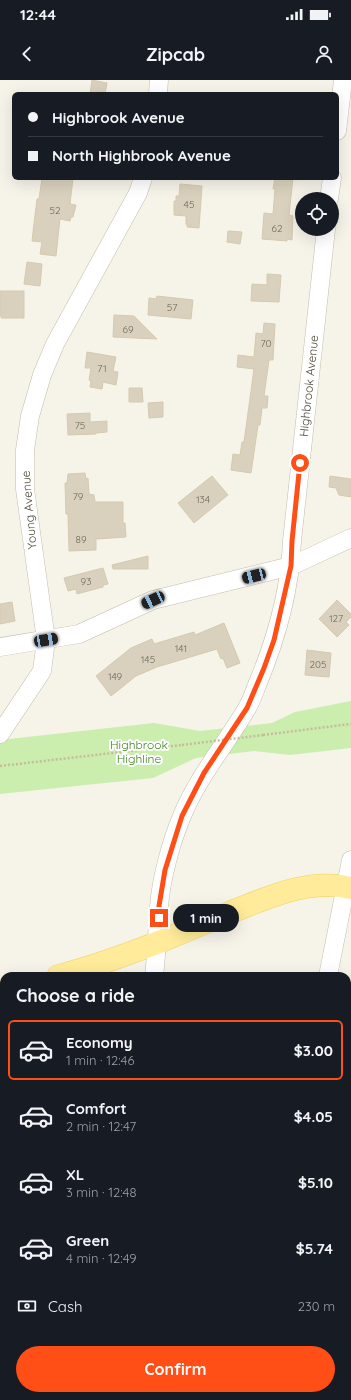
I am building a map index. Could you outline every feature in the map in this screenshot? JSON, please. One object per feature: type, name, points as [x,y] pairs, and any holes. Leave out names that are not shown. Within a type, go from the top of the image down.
[{"type":"main road","points":[[71,972],[112,959],[158,942],[240,908],[298,888],[325,885],[348,887]]},
{"type":"street","points":[[158,92],[159,80]]},
{"type":"street","points":[[339,114],[343,80]]},
{"type":"street","name":"Young Avenue","points":[[0,734],[42,670],[46,640],[25,489],[25,450],[30,416],[42,375],[54,344],[138,193],[142,180]]},
{"type":"street","points":[[331,192],[332,180]]},
{"type":"street","name":"Highbrook Avenue","points":[[154,972],[158,942],[159,906],[165,870],[182,816],[204,773],[247,708],[274,640],[291,566],[292,534],[325,236]]},
{"type":"street","points":[[0,647],[79,634],[153,600],[291,566],[351,538]]},
{"type":"street","points":[[329,972],[348,887],[351,860]]},
{"type":"path","points":[[0,766],[351,724]]},
{"type":"green space","name":"Highbrook Highline","points":[[351,701],[351,748],[290,755],[254,751],[196,758],[153,778],[0,794],[0,740],[154,723],[200,731],[272,723],[295,712]]},
{"type":"building","points":[[92,80],[107,83],[105,92],[90,92]]},
{"type":"building","points":[[42,180],[73,180],[70,204],[76,205],[73,217],[71,217],[70,221],[60,219],[56,256],[40,254],[42,242],[32,241],[37,199],[39,199]]},
{"type":"building","points":[[275,180],[293,180],[289,215],[293,216],[292,240],[262,239],[264,213],[273,214],[275,189],[273,189]]},
{"type":"building","points":[[180,184],[202,186],[199,228],[187,227],[186,216],[174,215],[174,201],[176,201],[176,196],[179,196]]},
{"type":"building","points":[[228,231],[242,232],[240,244],[227,242]]},
{"type":"building","points":[[27,262],[42,264],[40,286],[24,284]]},
{"type":"building","points":[[267,274],[281,275],[279,302],[251,301],[252,284],[267,285]]},
{"type":"building","points":[[0,291],[24,291],[24,318],[1,318]]},
{"type":"building","points":[[157,296],[193,300],[191,319],[148,315],[149,298],[156,299]]},
{"type":"building","points":[[114,315],[134,316],[157,339],[113,337]]},
{"type":"building","points":[[264,323],[275,324],[273,360],[269,360],[264,396],[268,396],[267,408],[262,408],[251,473],[231,470],[233,454],[240,455],[242,442],[244,442],[254,369],[237,367],[238,355],[254,357],[256,333],[263,334]]},
{"type":"building","points":[[87,352],[116,357],[113,371],[118,372],[116,385],[103,382],[102,389],[90,387],[91,381],[89,380],[91,368],[85,368]]},
{"type":"building","points":[[129,388],[142,388],[143,402],[129,402]]},
{"type":"building","points":[[163,402],[163,417],[149,418],[148,403]]},
{"type":"building","points":[[90,413],[90,422],[107,421],[107,432],[68,435],[67,414]]},
{"type":"building","points":[[85,473],[86,479],[88,478],[89,494],[94,495],[95,502],[123,502],[123,523],[125,523],[126,537],[96,539],[96,550],[69,551],[65,483],[67,483],[68,474]]},
{"type":"building","points":[[212,476],[228,495],[194,523],[178,503]]},
{"type":"building","points":[[330,476],[351,479],[351,497],[339,495],[336,488],[329,487]]},
{"type":"building","points":[[148,556],[148,569],[113,569],[112,565]]},
{"type":"building","points":[[103,568],[108,584],[103,585],[103,587],[77,594],[76,589],[68,591],[64,578]]},
{"type":"building","points":[[337,600],[351,614],[351,617],[346,622],[349,625],[337,637],[319,619]]},
{"type":"building","points":[[12,602],[15,621],[0,624],[0,604]]},
{"type":"building","points":[[224,623],[240,663],[227,668],[217,649],[157,667],[136,676],[111,696],[96,676],[131,648],[152,639],[154,644],[194,632],[195,635]]},
{"type":"building","points":[[307,650],[331,653],[329,677],[305,675]]},
{"type":"route","points":[[159,918],[159,906],[165,870],[182,816],[204,773],[247,708],[274,640],[291,566],[300,463]]}]
